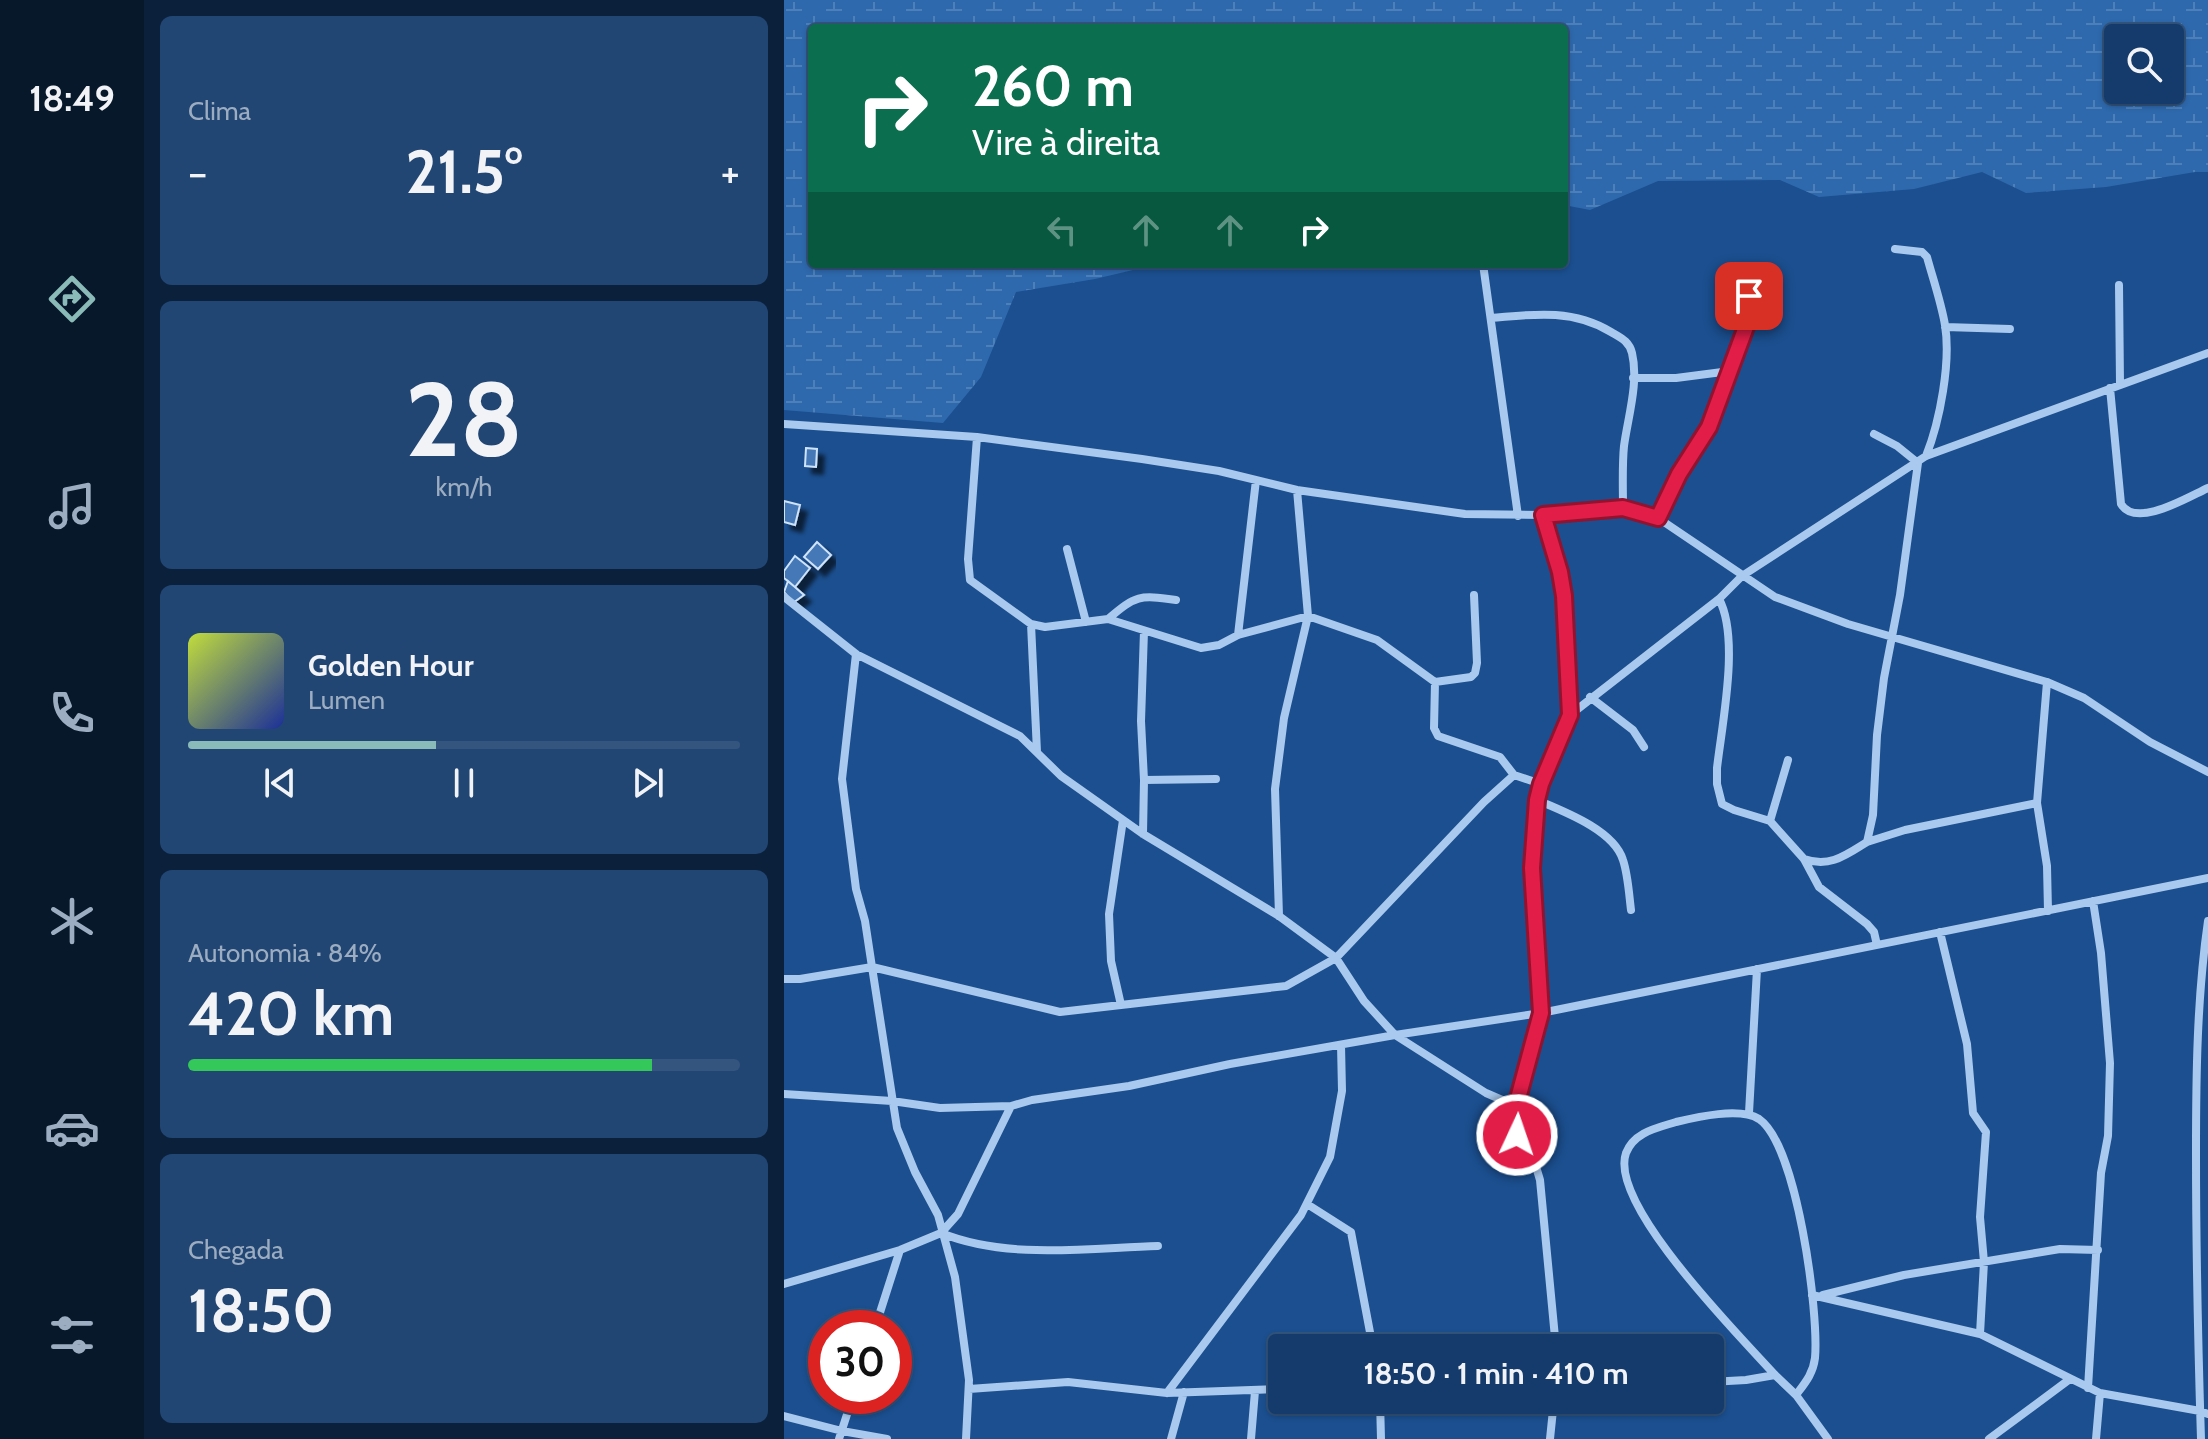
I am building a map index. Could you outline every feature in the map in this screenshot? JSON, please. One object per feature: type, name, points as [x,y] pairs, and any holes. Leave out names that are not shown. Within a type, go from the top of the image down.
[{"type":"street","points":[[1895,249],[1922,252],[1927,257],[1945,327],[1944,374],[1933,438],[1926,456]]},
{"type":"street","points":[[1484,268],[1518,516]]},
{"type":"street","points":[[2119,285],[2120,384]]},
{"type":"street","points":[[1658,518],[1679,474],[1709,427],[1750,316],[1749,296]]},
{"type":"street","points":[[1491,318],[1551,314],[1586,320],[1627,341],[1632,353],[1633,378],[1624,451],[1623,508]]},
{"type":"street","points":[[1945,327],[2010,329]]},
{"type":"street","points":[[1555,1334],[1540,1180],[1534,1160],[1517,1135],[1513,1123],[1541,1013],[1532,868],[1537,800],[1570,715],[1719,599],[1742,576],[1926,456],[2208,353]]},
{"type":"street","points":[[1633,378],[1676,378],[1730,371]]},
{"type":"street","points":[[2110,388],[2121,504],[2125,511],[2135,515],[2160,510],[2208,488]]},
{"type":"street","points":[[784,424],[977,437],[1219,471],[1297,490],[1465,514],[1518,516],[1623,508],[1658,518],[1775,597],[1848,624],[2047,682],[2084,698],[2150,742],[2208,772]]},
{"type":"street","points":[[1874,434],[1897,446],[1918,463]]},
{"type":"street","points":[[977,437],[968,559],[970,580],[1031,624],[1045,627],[1108,619],[1201,648],[1308,616],[1377,640],[1435,682],[1471,677],[1475,673],[1474,595]]},
{"type":"street","points":[[1867,842],[1873,815],[1877,735],[1918,463]]},
{"type":"street","points":[[1238,635],[1256,480]]},
{"type":"street","points":[[1279,916],[1275,789],[1284,718],[1308,616],[1297,490]]},
{"type":"street","points":[[1543,515],[1564,596],[1570,715]]},
{"type":"street","points":[[1067,549],[1086,622]]},
{"type":"street","points":[[784,597],[856,654],[1020,736],[1061,776],[1143,834],[1279,916],[1336,958],[1364,1001],[1395,1035],[1486,1093],[1516,1106]]},
{"type":"street","points":[[1108,619],[1130,600],[1141,597],[1176,600]]},
{"type":"street","points":[[1719,599],[1727,621],[1728,668],[1717,784],[1722,804],[1770,821],[1804,859],[1819,887],[1874,932],[1877,945]]},
{"type":"street","points":[[1031,624],[1037,752]]},
{"type":"street","points":[[1143,834],[1141,721],[1144,631]]},
{"type":"street","points":[[856,654],[842,779],[856,889],[865,921],[897,1128],[915,1172],[938,1215],[955,1277],[969,1389],[966,1439]]},
{"type":"street","points":[[1435,682],[1434,728],[1438,736],[1500,757],[1514,775],[1541,784]]},
{"type":"street","points":[[2047,682],[2037,803],[2047,866],[2048,911]]},
{"type":"street","points":[[1590,697],[1633,730],[1644,747]]},
{"type":"street","points":[[1770,821],[1788,760]]},
{"type":"street","points":[[784,979],[872,967],[1060,1012],[1286,986],[1336,958],[1484,802],[1514,775]]},
{"type":"street","points":[[1144,780],[1216,779]]},
{"type":"street","points":[[1537,800],[1578,817],[1601,832],[1623,857],[1631,910]]},
{"type":"street","points":[[1804,859],[1817,863],[1834,862],[1867,842],[1905,830],[2037,803]]},
{"type":"street","points":[[1121,1005],[1111,961],[1109,914],[1123,820]]},
{"type":"street","points":[[784,1094],[892,1101],[940,1108],[1011,1106],[1395,1035],[1541,1013],[2208,878]]},
{"type":"street","points":[[2088,1388],[2101,1173],[2108,1136],[2110,1063],[2101,953],[2093,901]]},
{"type":"street","points":[[2201,1439],[2204,1412],[2195,1292],[2196,1082],[2208,921]]},
{"type":"street","points":[[1940,932],[1967,1044],[1973,1113],[1986,1132],[1980,1217],[1984,1262],[1980,1334]]},
{"type":"street","points":[[1749,1113],[1757,969]]},
{"type":"street","points":[[1167,1393],[1307,1204],[1330,1157],[1342,1091],[1341,1045]]},
{"type":"street","points":[[784,1284],[900,1250],[941,1233],[958,1214],[1011,1106]]},
{"type":"street","points":[[1796,1395],[1811,1375],[1815,1358],[1816,1296],[1795,1194],[1771,1131],[1749,1113],[1698,1116],[1637,1136],[1626,1152],[1624,1173],[1649,1228],[1775,1375],[1796,1395],[1828,1439]]},
{"type":"street","points":[[1307,1204],[1351,1232],[1370,1334]]},
{"type":"street","points":[[941,1233],[970,1243],[1034,1249],[1158,1246]]},
{"type":"street","points":[[1816,1296],[1904,1275],[2060,1249],[2098,1250]]},
{"type":"street","points":[[881,1310],[900,1250]]},
{"type":"street","points":[[2195,1292],[2208,1291]]},
{"type":"street","points":[[1816,1296],[1980,1334],[2100,1393],[2204,1412]]},
{"type":"street","points":[[1724,1381],[1775,1375]]},
{"type":"street","points":[[1989,1439],[2070,1379]]},
{"type":"street","points":[[969,1389],[1068,1382],[1167,1393],[1268,1390]]},
{"type":"street","points":[[1251,1439],[1255,1391]]},
{"type":"street","points":[[1171,1439],[1184,1392]]},
{"type":"street","points":[[2096,1439],[2100,1393]]},
{"type":"street","points":[[841,1435],[847,1414]]},
{"type":"street","points":[[1380,1414],[1381,1439]]},
{"type":"street","points":[[1550,1439],[1553,1414]]},
{"type":"street","points":[[784,1416],[841,1435],[887,1439]]},
{"type":"green space","points":[[784,0],[2208,0],[2208,172],[2106,187],[2026,193],[1982,172],[1914,189],[1819,197],[1780,180],[1658,181],[1590,210],[1568,206],[1568,24],[808,24],[808,268],[1141,268],[1016,292],[981,377],[943,423],[784,410]]},
{"type":"building","points":[[806,448],[817,449],[816,467],[805,466]]},
{"type":"building","points":[[784,501],[800,505],[795,525],[784,522]]},
{"type":"building","points":[[817,542],[831,555],[818,569],[804,557]]},
{"type":"building","points":[[795,556],[810,568],[795,587],[784,578],[784,571]]},
{"type":"building","points":[[788,581],[804,595],[793,603],[784,592]]},
{"type":"route","points":[[1517,1135],[1513,1123],[1516,1106],[1541,1013],[1532,868],[1537,800],[1570,715],[1564,596],[1543,515],[1623,508],[1658,518],[1679,474],[1709,427],[1750,316],[1749,296]]}]
